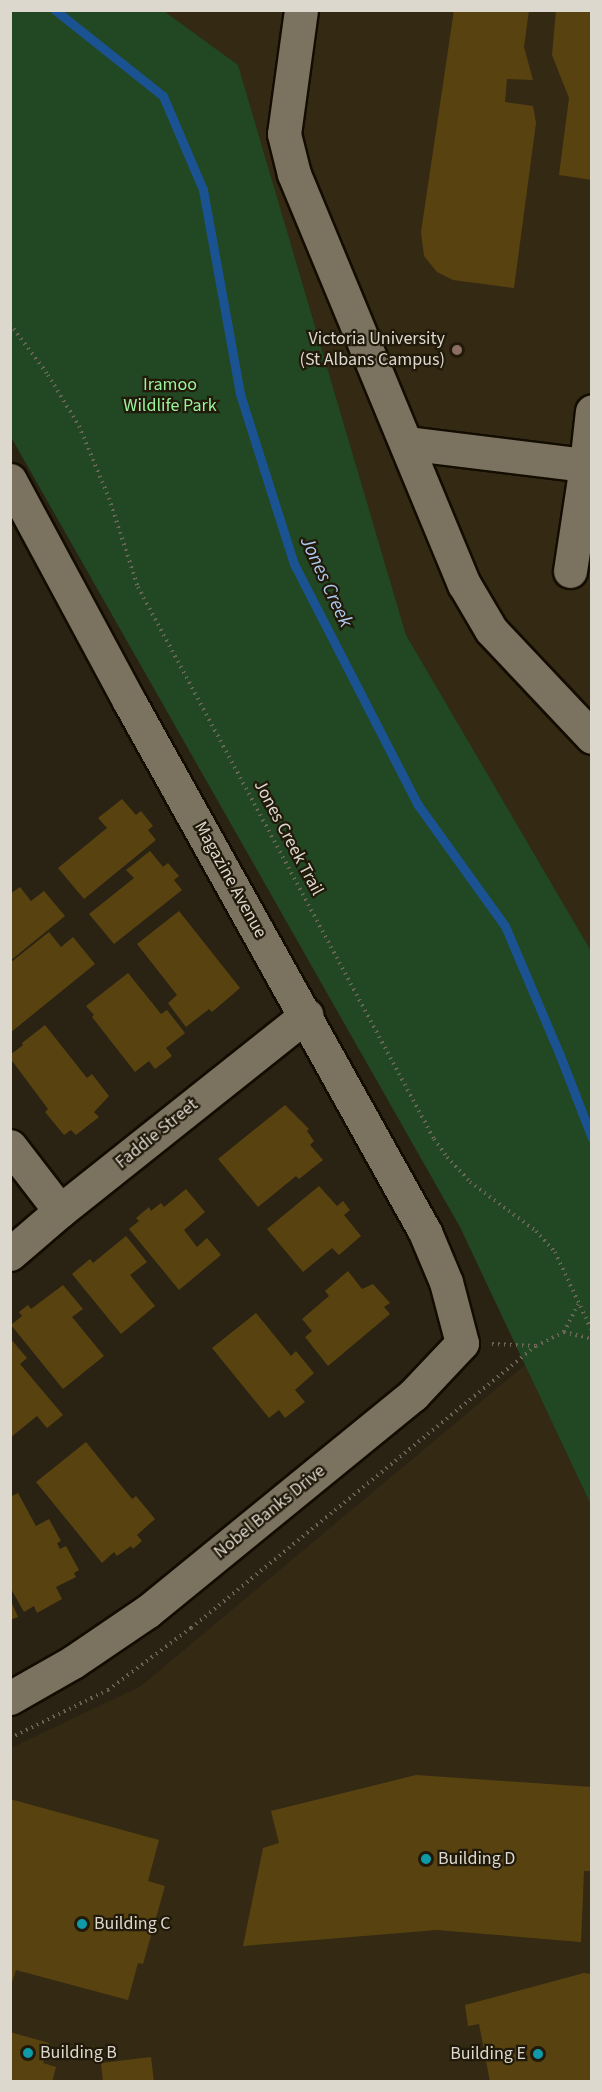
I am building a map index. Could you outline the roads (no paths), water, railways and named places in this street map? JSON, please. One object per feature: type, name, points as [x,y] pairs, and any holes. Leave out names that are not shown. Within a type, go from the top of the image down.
[{"type":"street","points":[[300,10],[284,134],[294,174],[464,584],[491,630],[591,737]]},
{"type":"street","points":[[570,571],[586,465],[591,411]]},
{"type":"street","points":[[406,444],[586,465]]},
{"type":"street","name":"Magazine Avenue","points":[[10,480],[129,701],[425,1232],[446,1282],[462,1343]]},
{"type":"street","name":"Faddie Street","points":[[10,1254],[60,1211],[306,1016]]},
{"type":"street","points":[[10,1146],[60,1211]]},
{"type":"street","name":"Nobel Banks Drive","points":[[10,1698],[73,1662],[148,1611],[413,1395],[462,1343]]},
{"type":"waterway","name":"Jones Creek","points":[[55,10],[163,96],[203,190],[240,394],[294,564],[418,805],[505,926],[592,1138]]},
{"type":"place","name":"Victoria University (St Albans Campus)","points":[[457,350]]},
{"type":"place","name":"Building D","points":[[426,1859]]},
{"type":"place","name":"Building C","points":[[82,1924]]},
{"type":"place","name":"Building B","points":[[28,2053]]},
{"type":"place","name":"Building E","points":[[538,2054]]},
{"type":"park label","name":"Iramoo Wildlife Park","points":[[170,396]]}]
